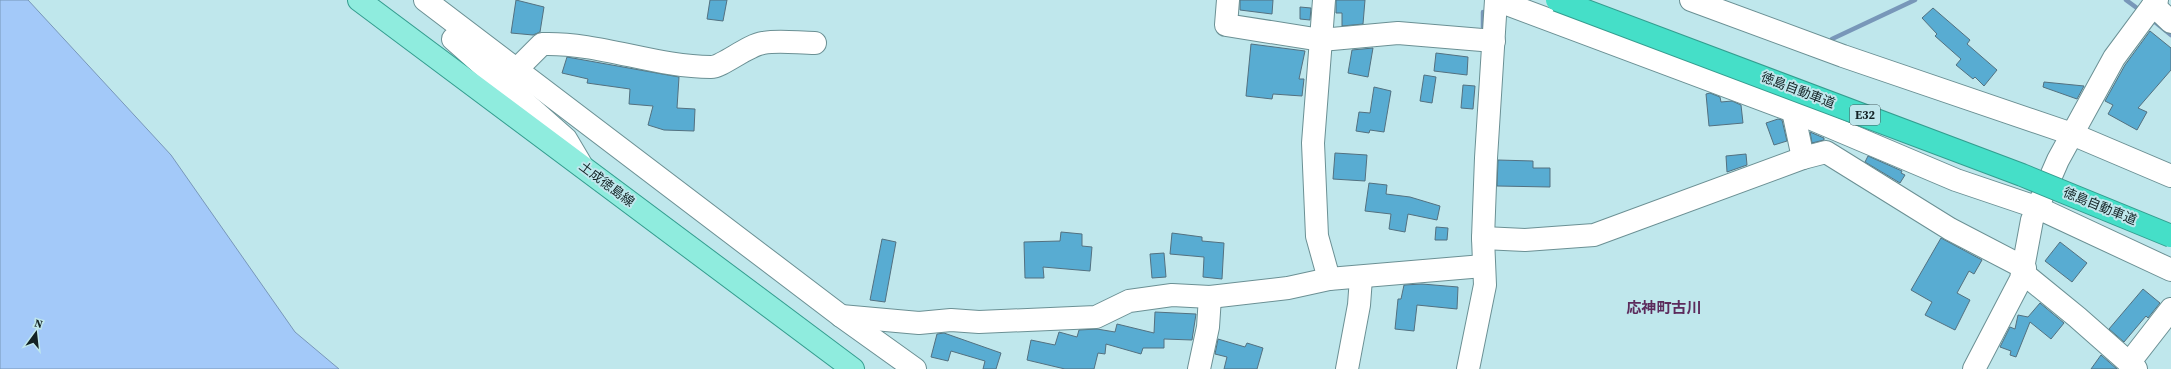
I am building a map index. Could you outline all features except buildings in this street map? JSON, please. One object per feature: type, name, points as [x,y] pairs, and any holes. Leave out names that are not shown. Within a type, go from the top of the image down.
[{"type":"highway","name":"徳島自動車道","points":[[1557,0],[2022,174],[2171,236]]},
{"type":"main road","name":"土成徳島線","points":[[359,0],[853,369]]},
{"type":"street","points":[[411,0],[566,139],[582,166]]},
{"type":"street","points":[[425,0],[841,316],[915,369]]},
{"type":"street","points":[[1228,0],[1226,25],[1321,40],[1398,33],[1494,41]]},
{"type":"street","points":[[1324,0],[1313,143],[1317,236],[1329,279]]},
{"type":"street","points":[[1468,369],[1485,285],[1483,238],[1496,0],[1793,111],[1956,180],[2036,207],[2171,270]]},
{"type":"street","points":[[1691,0],[1843,56],[2072,134],[2171,176]]},
{"type":"street","points":[[1974,369],[2017,290],[2024,270],[2031,226],[2036,207],[2072,134],[2114,58],[2150,9],[2171,22]]},
{"type":"street","points":[[516,70],[542,44],[564,43],[677,63],[713,67],[740,52],[762,43],[815,43]]},
{"type":"street","points":[[1793,111],[1803,158]]},
{"type":"street","points":[[1483,238],[1525,240],[1594,235],[1803,158],[1826,152],[1950,229],[2024,270],[2132,366],[2171,309]]},
{"type":"street","points":[[841,316],[919,323],[951,320],[979,322],[1096,317],[1129,301],[1172,295],[1210,297],[1288,288],[1329,279],[1361,278],[1483,266]]},
{"type":"street","points":[[1347,369],[1359,304],[1361,278]]},
{"type":"street","points":[[1199,369],[1208,327],[1210,297]]},
{"type":"water","points":[[0,0],[28,0],[171,155],[295,332],[339,369],[0,369]]},
{"type":"waterway","points":[[1832,39],[1915,0]]},
{"type":"waterway","points":[[2126,0],[2141,11]]},
{"type":"waterway","points":[[1483,12],[1483,27]]},
{"type":"waterway","points":[[2150,18],[2171,35]]},
{"type":"district","name":"応神町古川","points":[[1664,307]]}]
